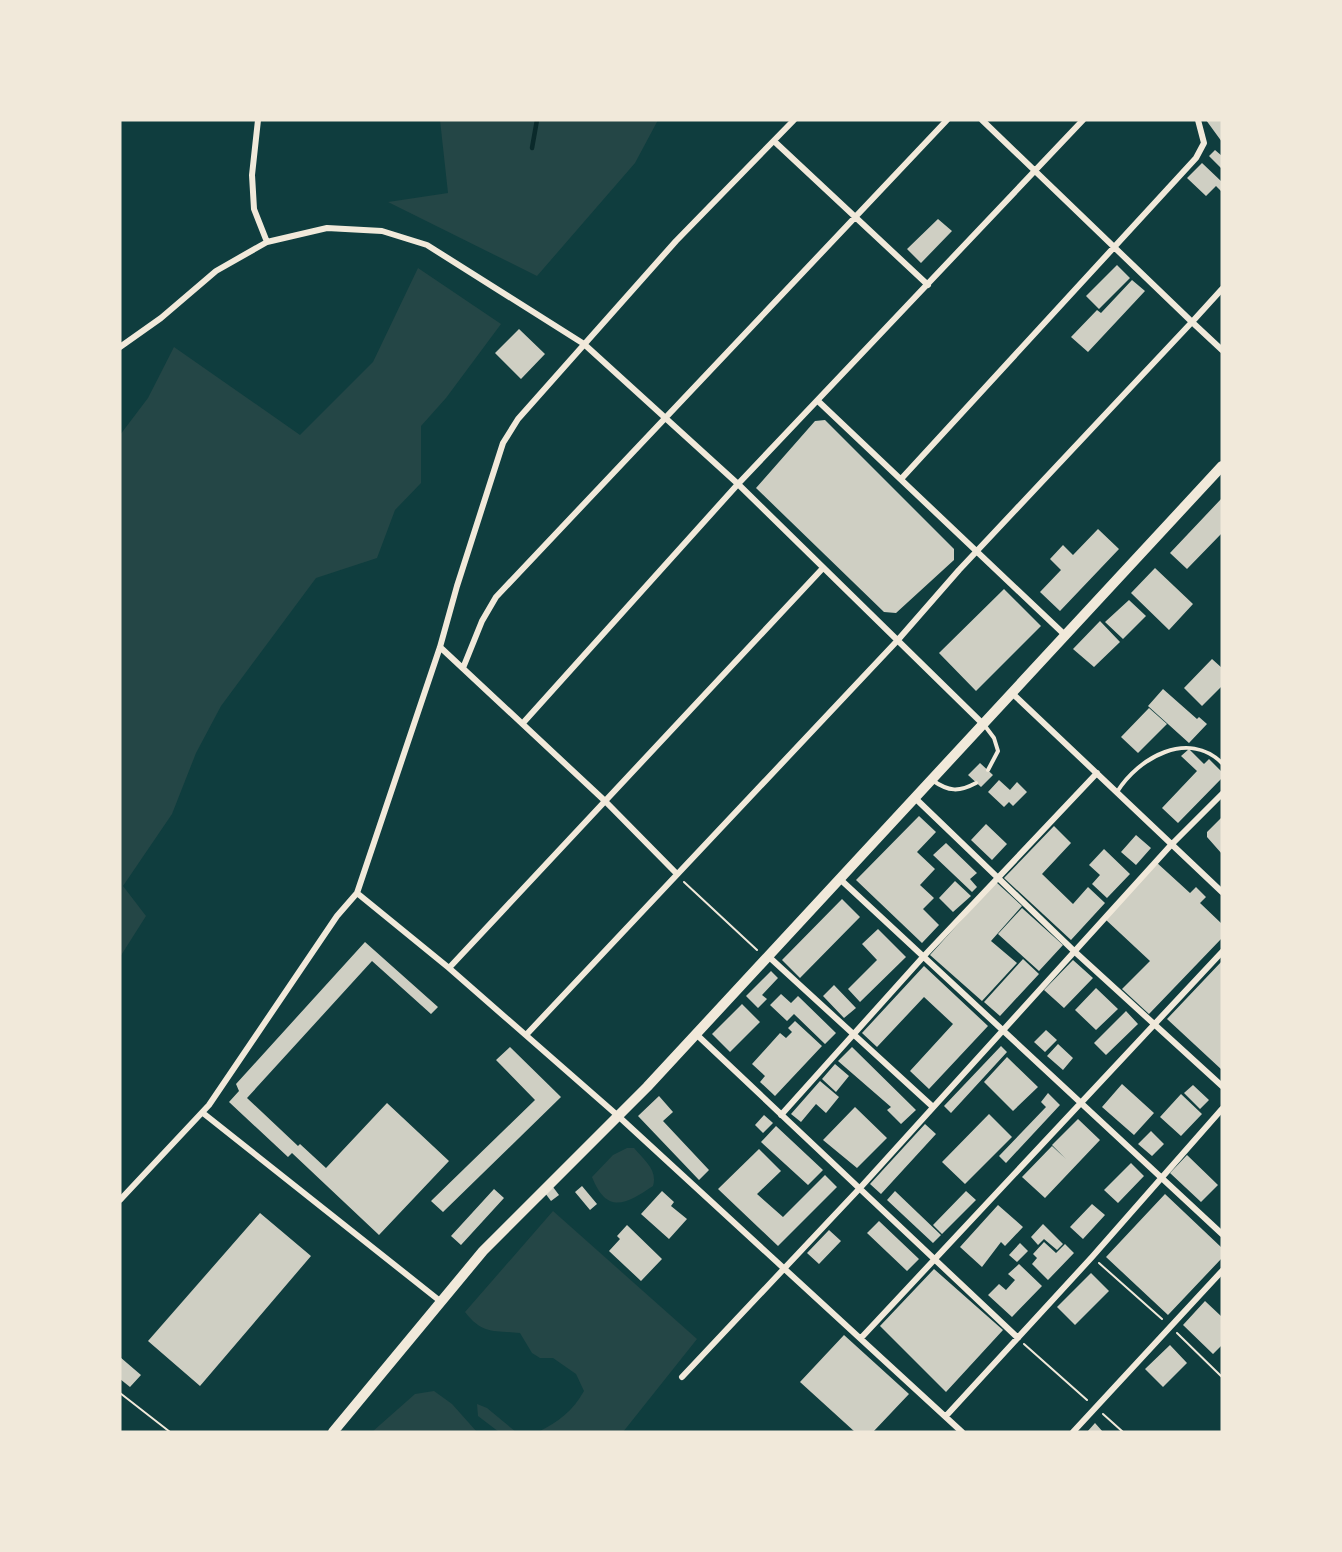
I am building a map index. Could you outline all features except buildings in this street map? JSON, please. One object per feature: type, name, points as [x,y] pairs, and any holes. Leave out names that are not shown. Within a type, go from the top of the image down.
[{"type":"main road","points":[[333,1432],[440,1301],[540,1191],[696,1034],[841,880],[1222,466]]},
{"type":"street","points":[[258,120],[252,175],[254,209],[267,242]]},
{"type":"street","points":[[120,1200],[203,1113],[337,916],[357,893],[440,647],[503,443],[518,419],[676,241],[794,120]]},
{"type":"street","points":[[463,668],[482,621],[496,597],[946,120]]},
{"type":"street","points":[[982,120],[1222,351]]},
{"type":"street","points":[[524,723],[738,484],[928,285],[1034,169],[1083,120]]},
{"type":"street","points":[[902,478],[1196,158],[1204,143],[1198,120]]},
{"type":"street","points":[[775,142],[928,285]]},
{"type":"street","points":[[120,347],[161,318],[216,271],[267,242],[327,228],[382,231],[427,245],[584,344],[738,484],[983,724]]},
{"type":"street","points":[[526,1035],[676,873],[897,641],[1222,289]]},
{"type":"street","points":[[818,401],[902,478],[1066,636]]},
{"type":"street","points":[[449,968],[823,568]]},
{"type":"street","points":[[440,647],[524,723],[676,873]]},
{"type":"street","points":[[1012,694],[1222,892]]},
{"type":"street","points":[[781,1115],[923,957],[1097,773]]},
{"type":"street","points":[[682,1377],[860,1188],[1171,845],[1222,794]]},
{"type":"street","points":[[915,798],[1074,951],[1222,1086]]},
{"type":"street","points":[[841,880],[1222,1234]]},
{"type":"street","points":[[357,893],[449,968],[617,1115],[962,1432]]},
{"type":"street","points":[[861,1338],[1222,952]]},
{"type":"street","points":[[768,956],[933,1107]]},
{"type":"street","points":[[696,1034],[1018,1338]]},
{"type":"street","points":[[946,1416],[1092,1257],[1222,1109]]},
{"type":"street","points":[[203,1113],[440,1301]]},
{"type":"street","points":[[1073,1432],[1222,1271]]},
{"type":"lane","points":[[983,724],[994,738],[998,751],[988,770]]},
{"type":"lane","points":[[1117,792],[1127,777],[1139,767],[1167,751],[1183,747],[1198,748],[1222,763]]},
{"type":"lane","points":[[932,780],[952,790],[962,791],[976,783]]},
{"type":"path","points":[[676,873],[749,942]]},
{"type":"path","points":[[1092,1257],[1170,1326],[1222,1377]]},
{"type":"path","points":[[1018,1338],[1123,1432]]},
{"type":"path","points":[[120,1393],[171,1432]]},
{"type":"shaded area","points":[[440,120],[658,120],[635,163],[537,276],[388,202],[448,193]]},
{"type":"shaded area","points":[[418,268],[501,324],[446,398],[421,426],[421,483],[395,510],[377,558],[316,578],[221,706],[196,753],[172,814],[123,886],[146,916],[120,957],[120,435],[148,398],[174,347],[300,435],[373,362]]},
{"type":"shaded area","points":[[627,1148],[634,1148],[652,1170],[653,1186],[626,1201],[611,1201],[604,1197],[592,1177],[613,1155]]},
{"type":"shaded area","points":[[553,1211],[697,1339],[623,1432],[538,1432],[564,1415],[580,1398],[584,1391],[576,1374],[553,1358],[540,1358],[532,1353],[520,1333],[483,1328],[465,1312]]},
{"type":"shaded area","points":[[434,1391],[452,1404],[477,1432],[372,1432],[415,1394]]},
{"type":"shaded area","points":[[477,1404],[487,1408],[516,1432],[499,1432],[478,1416]]},
{"type":"waterway","points":[[532,148],[537,120]]}]
